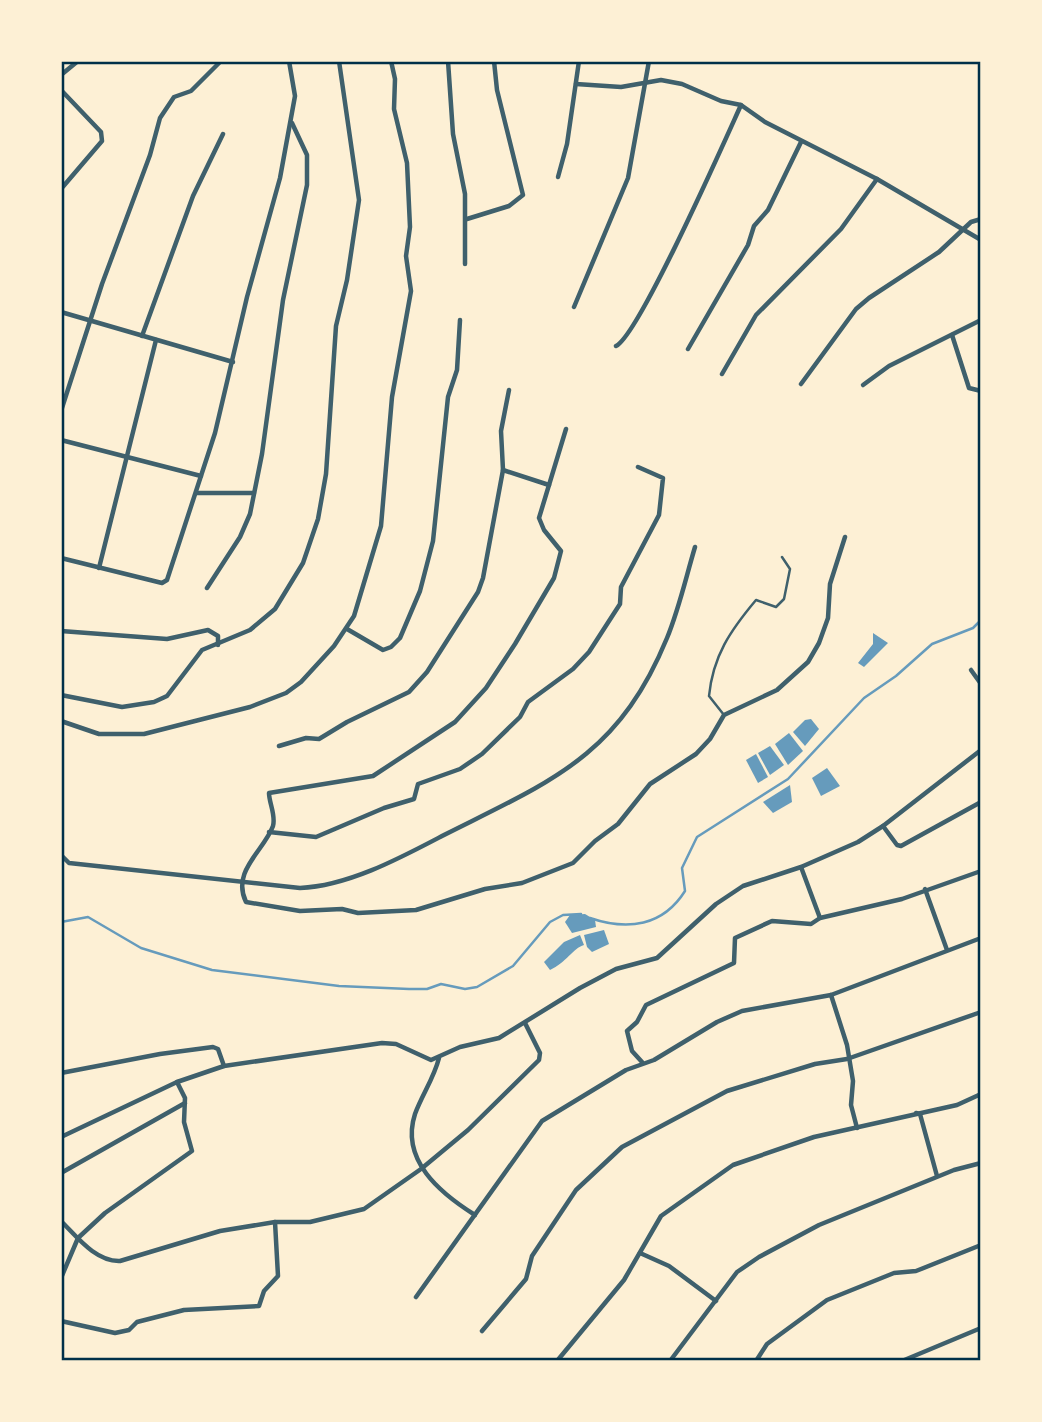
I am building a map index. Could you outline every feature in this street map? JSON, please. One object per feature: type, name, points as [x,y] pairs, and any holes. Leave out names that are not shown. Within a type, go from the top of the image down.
[{"type":"street","points":[[61,75],[78,61]]},
{"type":"street","points":[[61,411],[90,320],[165,108],[174,97],[191,91],[221,61]]},
{"type":"street","points":[[61,558],[165,582],[197,493],[233,362],[291,122],[295,96],[289,61]]},
{"type":"street","points":[[61,695],[122,706],[154,702],[175,687],[190,670],[198,654],[258,625],[282,601],[303,562],[318,519],[326,474],[336,326],[347,280],[359,200],[339,61]]},
{"type":"street","points":[[61,721],[99,734],[144,734],[250,707],[286,692],[301,682],[347,629],[360,600],[381,526],[392,397],[411,291],[406,256],[410,228],[407,163],[394,109],[395,79],[391,61]]},
{"type":"street","points":[[448,61],[453,134],[467,219],[465,264]]},
{"type":"street","points":[[467,219],[509,206],[523,195],[497,90],[494,61]]},
{"type":"street","points":[[558,177],[567,144],[579,61]]},
{"type":"street","points":[[574,307],[628,178],[649,61]]},
{"type":"street","points":[[576,84],[621,87],[661,80],[682,84],[702,95],[741,104],[801,142],[877,179],[981,240]]},
{"type":"street","points":[[61,90],[101,132],[102,141],[61,189]]},
{"type":"street","points":[[616,346],[622,343],[636,320],[687,222],[741,104]]},
{"type":"street","points":[[207,588],[240,537],[254,494],[269,414],[283,300],[307,185],[306,155],[291,122]]},
{"type":"street","points":[[142,336],[194,196],[223,134]]},
{"type":"street","points":[[688,349],[748,245],[754,226],[768,210],[801,142]]},
{"type":"street","points":[[722,374],[755,315],[841,229],[877,179]]},
{"type":"street","points":[[801,384],[856,309],[939,252],[971,222],[981,219]]},
{"type":"street","points":[[61,312],[233,362]]},
{"type":"street","points":[[347,629],[383,650],[391,647],[400,638],[420,591],[433,541],[448,397],[457,370],[460,320]]},
{"type":"street","points":[[863,385],[889,366],[981,320]]},
{"type":"street","points":[[952,335],[969,388],[981,391]]},
{"type":"street","points":[[99,568],[156,340]]},
{"type":"street","points":[[279,746],[306,738],[319,739],[346,722],[402,696],[427,672],[470,605],[483,578],[503,470],[501,431],[509,390]]},
{"type":"street","points":[[566,429],[539,518],[544,530],[561,551],[555,578],[486,688],[455,722],[379,773],[269,793],[274,819],[269,832],[253,854],[243,880],[246,902],[300,911],[342,909],[358,913],[416,910],[550,875],[582,856],[595,841],[618,824],[650,784],[696,754],[710,739],[724,715],[777,690],[815,652],[828,618],[830,584],[845,537]]},
{"type":"street","points":[[61,440],[201,476]]},
{"type":"street","points":[[269,832],[316,838],[384,808],[414,799],[418,784],[460,769],[482,754],[520,717],[528,702],[573,668],[589,652],[620,604],[621,587],[659,515],[663,478],[638,467]]},
{"type":"street","points":[[503,470],[549,485]]},
{"type":"street","points":[[197,493],[254,494]]},
{"type":"street","points":[[61,855],[69,863],[312,888],[390,863],[535,789],[588,755],[623,718],[648,681],[671,628],[695,547]]},
{"type":"street","points":[[61,631],[167,639],[208,630],[218,635],[218,645]]},
{"type":"street","points":[[971,670],[981,684]]},
{"type":"street","points":[[61,1137],[177,1082],[224,1066],[382,1042],[396,1044],[424,1059],[439,1058],[460,1047],[499,1038],[616,969],[657,958],[672,948],[716,904],[743,886],[838,853],[883,826],[981,750]]},
{"type":"street","points":[[883,826],[897,845],[901,846],[981,802]]},
{"type":"street","points":[[801,867],[820,918]]},
{"type":"street","points":[[643,1063],[632,1051],[627,1031],[638,1022],[646,1005],[734,962],[735,938],[772,921],[811,925],[820,918],[870,908],[981,871]]},
{"type":"street","points":[[925,889],[947,950]]},
{"type":"street","points":[[416,1297],[542,1121],[643,1063],[654,1060],[707,1028],[742,1011],[831,995],[981,938]]},
{"type":"street","points":[[831,995],[847,1045],[847,1059],[853,1082],[851,1105],[857,1128]]},
{"type":"street","points":[[482,1331],[526,1279],[532,1256],[576,1191],[622,1147],[727,1091],[815,1063],[847,1059],[981,1012]]},
{"type":"street","points":[[61,1221],[106,1261],[120,1261],[220,1231],[275,1222],[310,1222],[364,1209],[421,1170],[540,1060],[540,1053],[524,1023]]},
{"type":"street","points":[[61,1073],[160,1054],[214,1047],[218,1049],[224,1066]]},
{"type":"street","points":[[439,1058],[415,1115],[413,1146],[421,1170],[450,1199],[474,1215]]},
{"type":"street","points":[[61,1278],[78,1238],[106,1213],[192,1151],[184,1122],[185,1103],[177,1082]]},
{"type":"street","points":[[557,1361],[624,1280],[661,1216],[733,1165],[814,1137],[957,1105],[981,1094]]},
{"type":"street","points":[[61,1173],[185,1103]]},
{"type":"street","points":[[912,1113],[920,1114],[937,1177]]},
{"type":"street","points":[[670,1361],[737,1272],[760,1257],[819,1225],[937,1177],[981,1163]]},
{"type":"street","points":[[61,1321],[115,1333],[129,1329],[137,1322],[184,1310],[261,1305],[264,1291],[278,1276],[275,1222]]},
{"type":"street","points":[[756,1361],[767,1344],[827,1300],[894,1273],[916,1271],[981,1245]]},
{"type":"street","points":[[640,1253],[663,1266],[669,1266],[716,1301]]},
{"type":"street","points":[[902,1361],[981,1328]]},
{"type":"lane","points":[[724,715],[709,696],[712,667],[736,624],[756,600],[776,607],[785,599],[790,569],[782,557]]},
{"type":"water","points":[[873,633],[888,643],[864,667],[858,663],[873,644]]},
{"type":"water","points":[[811,719],[819,729],[805,746],[793,732],[805,720]]},
{"type":"water","points":[[789,733],[803,751],[788,765],[775,744]]},
{"type":"water","points":[[770,746],[784,765],[770,775],[758,753]]},
{"type":"water","points":[[756,754],[768,777],[758,783],[746,760]]},
{"type":"water","points":[[827,768],[840,786],[821,796],[812,778]]},
{"type":"water","points":[[790,785],[792,802],[773,813],[763,802]]},
{"type":"water","points":[[585,914],[595,920],[596,927],[572,933],[565,922],[570,915]]},
{"type":"water","points":[[604,930],[609,944],[592,952],[587,947],[584,935]]},
{"type":"water","points":[[580,935],[584,945],[550,970],[544,962],[564,942]]},
{"type":"waterway","points":[[590,918],[631,924],[655,918],[666,912],[685,891],[682,868],[697,837],[788,779],[864,698],[896,676],[932,644],[973,628],[981,620]]},
{"type":"waterway","points":[[61,922],[88,917],[141,948],[212,970],[339,986],[427,989],[441,984],[465,989],[477,987],[513,966],[550,922],[563,915],[581,914]]}]
